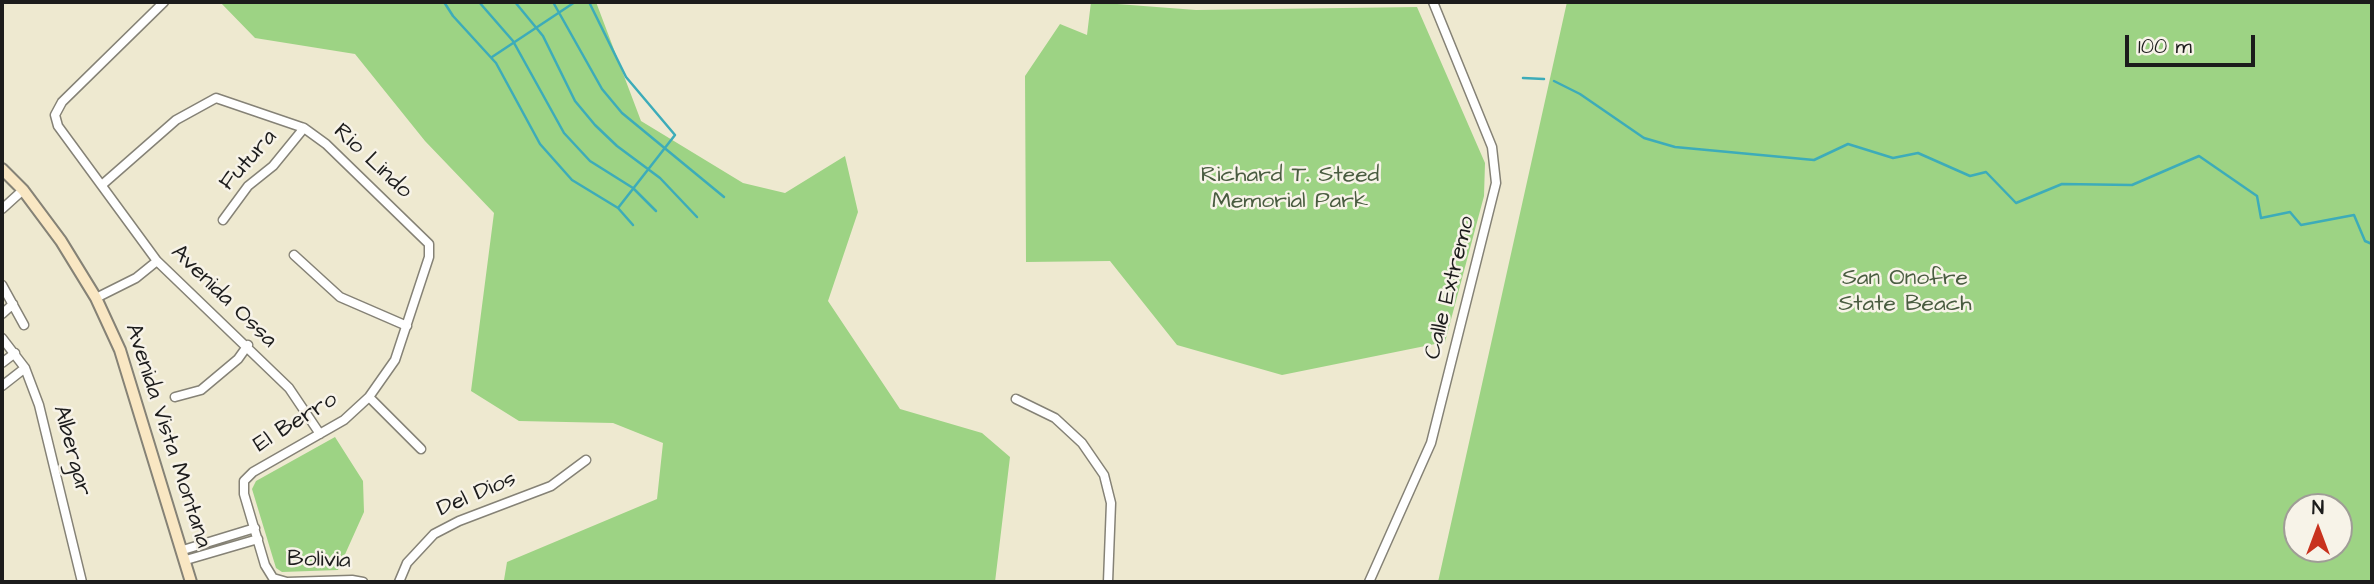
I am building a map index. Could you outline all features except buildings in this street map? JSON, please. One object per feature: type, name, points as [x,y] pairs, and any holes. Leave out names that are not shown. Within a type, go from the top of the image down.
[{"type":"street","name":"Avenida Ossa","points":[[164,2],[62,102],[55,115],[58,126],[157,261],[248,345],[289,388],[320,434]]},
{"type":"street","name":"Calle Extremo","points":[[1369,582],[1431,443],[1496,183],[1492,147],[1433,2]]},
{"type":"street","name":"Rio Lindo","points":[[103,184],[176,120],[216,99],[304,128],[326,144],[429,244]]},
{"type":"street","name":"Futura","points":[[223,220],[248,186],[273,166],[304,128]]},
{"type":"street","name":"Avenida Vista Montana","points":[[2,169],[23,190],[61,241],[96,298],[120,350],[191,582]]},
{"type":"street","points":[[2,209],[23,190]]},
{"type":"street","name":"El Berro","points":[[255,528],[244,494],[244,481],[253,472],[344,420],[369,397],[395,360],[429,257],[429,244]]},
{"type":"street","points":[[294,255],[340,297],[407,326]]},
{"type":"street","points":[[96,298],[136,278],[157,261]]},
{"type":"street","points":[[3,288],[24,325]]},
{"type":"street","points":[[2,314],[13,304]]},
{"type":"street","name":"Albergar","points":[[2,338],[26,368],[62,492],[82,582]]},
{"type":"street","points":[[175,397],[201,390],[238,359],[248,345]]},
{"type":"street","points":[[2,363],[15,353]]},
{"type":"street","points":[[2,386],[26,368]]},
{"type":"street","points":[[369,397],[421,449]]},
{"type":"street","points":[[1016,399],[1060,423],[1082,443],[1104,475],[1111,503],[1108,582]]},
{"type":"street","name":"Del Dios","points":[[399,582],[407,563],[434,534],[459,521],[551,486],[586,460]]},
{"type":"street","points":[[255,528],[258,539],[184,555],[255,528]]},
{"type":"street","name":"Bolivia","points":[[258,539],[273,578],[287,582],[363,582]]},
{"type":"green space","points":[[220,2],[596,2],[641,121],[743,183],[785,193],[845,156],[858,212],[828,301],[900,409],[982,433],[1010,457],[995,582],[504,580],[507,562],[657,499],[663,443],[613,423],[519,421],[471,391],[494,213],[425,141],[355,54],[255,38]]},
{"type":"green space","name":"Richard T. Steed Memorial Park","points":[[1091,2],[1196,10],[1417,7],[1485,163],[1484,196],[1445,342],[1282,375],[1177,345],[1110,261],[1026,262],[1025,76],[1060,24],[1087,35]]},
{"type":"green space","name":"San Onofre State Beach","points":[[1567,2],[2372,2],[2372,582],[1438,582]]},
{"type":"green space","points":[[335,437],[363,481],[364,512],[338,570],[282,572],[276,568],[252,489],[256,481]]},
{"type":"waterway","points":[[444,2],[453,16],[496,63],[540,144],[572,180],[618,208]]},
{"type":"waterway","points":[[479,2],[513,41],[564,133],[590,161],[633,188],[656,211]]},
{"type":"waterway","points":[[515,2],[543,36],[575,101],[595,125],[617,146],[660,178],[697,217]]},
{"type":"waterway","points":[[553,2],[602,89],[622,113],[724,197]]},
{"type":"waterway","points":[[492,57],[575,2]]},
{"type":"waterway","points":[[589,2],[626,77],[675,135],[618,208],[633,225]]},
{"type":"waterway","points":[[1523,78],[1544,79]]},
{"type":"waterway","points":[[1554,81],[1580,94],[1644,138],[1675,147],[1814,160],[1848,144],[1893,158],[1918,153],[1970,176],[1986,172],[2016,203],[2062,184],[2132,185],[2199,156],[2257,196],[2261,218],[2290,212],[2301,225],[2354,215],[2365,241],[2372,244]]}]
